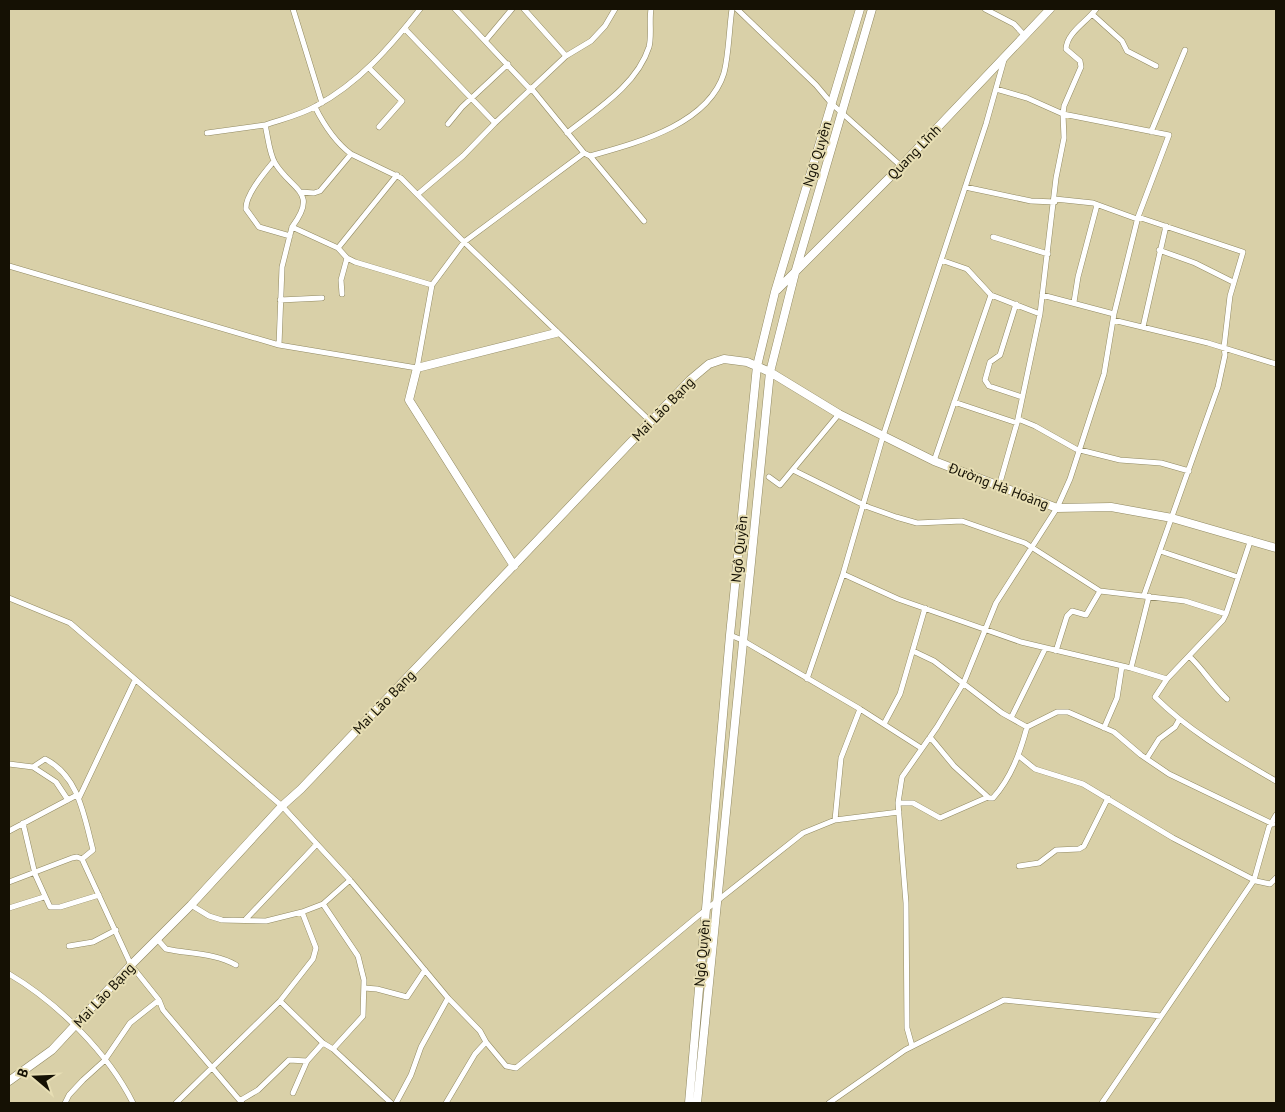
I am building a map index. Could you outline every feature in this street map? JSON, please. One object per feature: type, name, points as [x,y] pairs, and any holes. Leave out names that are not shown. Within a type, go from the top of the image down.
[{"type":"street","points":[[293,9],[322,103]]},
{"type":"street","points":[[455,9],[508,64],[644,221]]},
{"type":"street","points":[[486,40],[512,9]]},
{"type":"street","points":[[524,9],[566,56]]},
{"type":"street","points":[[418,194],[463,156],[566,56],[591,40],[605,26],[615,9]]},
{"type":"street","points":[[567,133],[608,102],[642,60],[650,44],[651,9]]},
{"type":"street","points":[[514,566],[410,400],[418,368],[432,285],[464,242],[587,155],[632,145],[700,112],[714,94],[724,73],[732,9]]},
{"type":"street","points":[[737,9],[816,85],[832,104],[901,166]]},
{"type":"street","name":"Ngô Quyền","points":[[689,1103],[730,636],[757,366],[775,292],[860,9]]},
{"type":"street","name":"Ngô Quyền","points":[[697,1103],[770,372],[795,273],[872,9]]},
{"type":"street","points":[[985,9],[1014,24],[1025,36]]},
{"type":"street","name":"Quang Lĩnh","points":[[775,292],[901,166],[1050,9]]},
{"type":"street","points":[[999,486],[1017,421],[1040,314],[1064,138],[1064,106],[1081,67],[1080,61],[1066,49],[1067,43],[1077,28],[1096,9]]},
{"type":"street","points":[[207,133],[265,125],[314,108],[355,81],[369,68],[405,28],[416,10]]},
{"type":"street","points":[[1092,14],[1122,41],[1127,51],[1156,66]]},
{"type":"street","points":[[405,28],[471,100],[495,123]]},
{"type":"street","points":[[1151,132],[1185,50]]},
{"type":"street","points":[[807,678],[843,574],[883,436],[965,187],[996,89],[1004,57]]},
{"type":"street","points":[[448,124],[508,64]]},
{"type":"street","points":[[369,68],[402,101],[379,127]]},
{"type":"street","points":[[912,1046],[908,1028],[906,903],[898,803],[902,777],[930,737],[964,682],[996,603],[1057,508],[1080,450],[1104,374],[1114,317],[1137,218],[1169,135],[1063,114],[1027,98],[996,89]]},
{"type":"street","points":[[314,108],[335,140],[350,154],[397,175],[556,333],[651,422]]},
{"type":"street","points":[[265,125],[274,161],[301,192],[304,199],[303,212],[292,227],[282,267],[279,345]]},
{"type":"street","points":[[301,192],[314,193],[320,191],[350,154]]},
{"type":"street","points":[[274,161],[258,182],[247,202],[246,209],[259,227],[290,236]]},
{"type":"street","points":[[338,248],[397,175]]},
{"type":"street","points":[[965,187],[1031,201],[1077,200],[1166,226],[1243,252],[1233,282],[1224,348],[1225,355],[1218,387],[1160,551],[1147,595],[1131,668]]},
{"type":"street","points":[[1074,302],[1078,277],[1097,205]]},
{"type":"street","points":[[1143,327],[1166,226]]},
{"type":"street","points":[[292,227],[338,248],[347,258],[432,285]]},
{"type":"street","points":[[993,238],[1048,254]]},
{"type":"street","points":[[1159,250],[1195,263],[1233,282]]},
{"type":"street","points":[[342,294],[341,280],[347,258]]},
{"type":"street","points":[[941,260],[967,269],[991,295],[1040,314]]},
{"type":"street","points":[[9,266],[279,345],[418,368],[556,333]]},
{"type":"street","points":[[934,461],[991,295]]},
{"type":"street","points":[[1042,295],[1074,302],[1143,327],[1276,364]]},
{"type":"street","points":[[280,300],[322,298]]},
{"type":"street","points":[[1016,304],[1000,354],[990,362],[985,380],[989,386],[1022,397]]},
{"type":"street","name":"Mai Lão Bạng","points":[[9,1081],[52,1050],[131,965],[191,905],[282,806],[301,789],[690,380],[709,364],[729,359],[757,366],[770,372]]},
{"type":"street","name":"Đường Hà Hoàng","points":[[770,372],[839,414],[934,461],[1057,508],[1111,507],[1172,518],[1251,539],[1276,548]]},
{"type":"street","points":[[954,402],[1035,426],[1080,450],[1120,460],[1161,463],[1189,471]]},
{"type":"street","points":[[769,478],[780,485],[839,414]]},
{"type":"street","points":[[794,470],[863,505],[911,522],[962,521],[1032,546],[1100,590],[1147,595],[1185,602],[1226,614]]},
{"type":"street","points":[[1251,539],[1223,620],[1167,679],[1155,697],[1179,720],[1226,752],[1276,781]]},
{"type":"street","points":[[1160,551],[1238,577]]},
{"type":"street","points":[[843,574],[925,608],[1020,642],[1131,668],[1167,679]]},
{"type":"street","points":[[1056,651],[1069,613],[1086,615],[1100,590]]},
{"type":"street","points":[[9,598],[70,623],[282,806],[350,880],[448,998],[480,1031],[486,1042],[506,1066],[516,1068],[705,910],[802,834],[835,820],[899,812]]},
{"type":"street","points":[[884,724],[896,703],[925,608]]},
{"type":"street","points":[[730,636],[742,640],[860,709],[921,748]]},
{"type":"street","points":[[1012,718],[1045,649]]},
{"type":"street","points":[[912,651],[934,661],[964,682],[1002,714],[1027,727]]},
{"type":"street","points":[[1189,656],[1227,699]]},
{"type":"street","points":[[1104,728],[1118,698],[1122,666]]},
{"type":"street","points":[[9,831],[68,800],[78,797],[135,680]]},
{"type":"street","points":[[835,820],[841,758],[860,709]]},
{"type":"street","points":[[898,803],[908,802],[918,805],[940,818],[988,797],[993,798],[1003,786],[1020,756],[1027,727],[1050,714],[1068,712],[1114,732],[1169,774],[1273,824]]},
{"type":"street","points":[[1146,758],[1158,739],[1175,727],[1179,720]]},
{"type":"street","points":[[930,737],[954,766],[988,797]]},
{"type":"street","points":[[1020,756],[1035,769],[1083,784],[1174,838],[1254,880],[1270,884],[1276,878]]},
{"type":"street","points":[[33,767],[45,759],[66,774],[78,797],[92,850],[82,859]]},
{"type":"street","points":[[9,764],[33,767],[56,782],[68,800]]},
{"type":"street","points":[[1019,866],[1039,863],[1056,850],[1079,850],[1084,846],[1108,798]]},
{"type":"street","points":[[1102,1103],[1254,880],[1269,828],[1276,816]]},
{"type":"street","points":[[23,823],[35,874],[50,907],[55,908],[99,895]]},
{"type":"street","points":[[246,919],[317,844]]},
{"type":"street","points":[[9,882],[35,874],[72,858],[82,859],[131,965],[159,1000],[163,1010],[242,1101],[258,1090],[289,1060],[307,1061]]},
{"type":"street","points":[[191,905],[213,918],[266,921],[324,904],[350,880]]},
{"type":"street","points":[[9,908],[44,897]]},
{"type":"street","points":[[324,904],[358,956],[364,988],[363,1016],[333,1049]]},
{"type":"street","points":[[176,1103],[213,1069],[280,1001],[314,959],[316,948],[302,912]]},
{"type":"street","points":[[69,946],[92,942],[116,930]]},
{"type":"street","points":[[157,939],[166,949],[194,952],[212,958],[224,959],[236,965]]},
{"type":"street","points":[[364,988],[378,989],[407,997],[410,996],[416,980],[425,970]]},
{"type":"street","points":[[9,974],[28,985],[75,1026],[126,1089],[133,1103]]},
{"type":"street","points":[[396,1103],[411,1075],[421,1047],[448,998]]},
{"type":"street","points":[[65,1103],[69,1095],[82,1080],[104,1060],[130,1023],[159,1000]]},
{"type":"street","points":[[829,1103],[912,1046],[1004,1000],[1161,1016]]},
{"type":"street","points":[[280,1001],[323,1043],[333,1049],[390,1103]]},
{"type":"street","points":[[446,1103],[475,1054],[486,1042]]},
{"type":"street","points":[[293,1093],[307,1061],[323,1043]]}]
